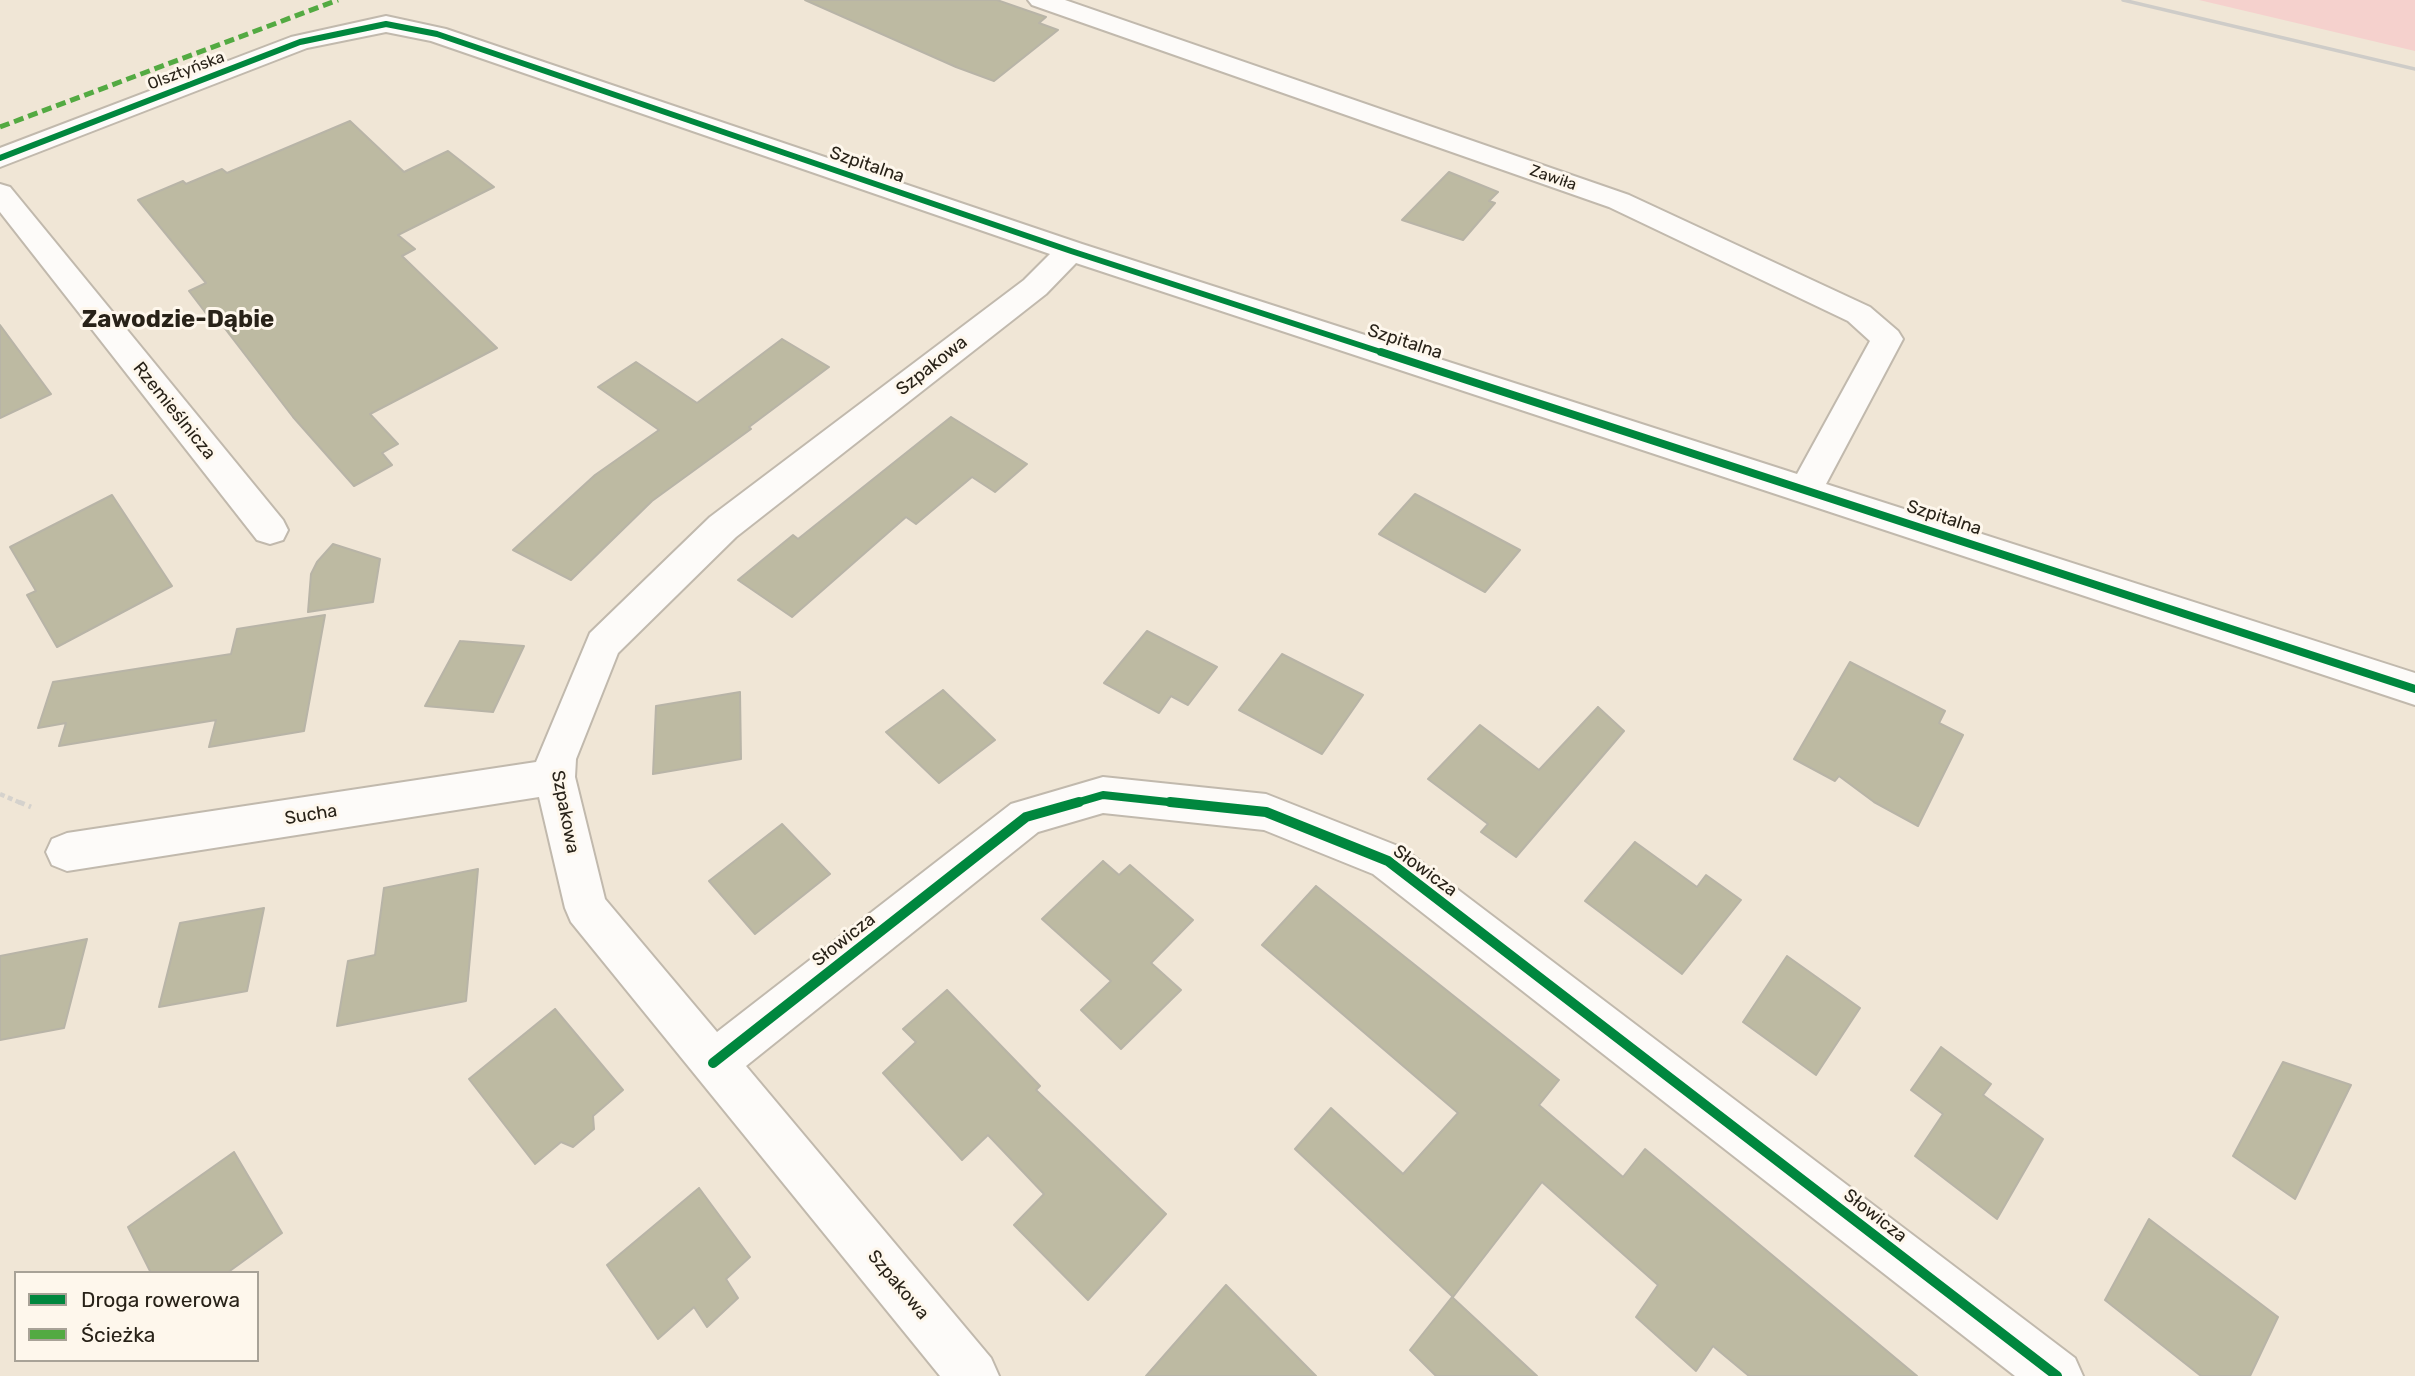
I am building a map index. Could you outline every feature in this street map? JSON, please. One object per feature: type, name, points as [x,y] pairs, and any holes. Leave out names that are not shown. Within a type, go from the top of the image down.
[{"type":"street","points":[[386,24],[408,0]]},
{"type":"street","name":"Zawiła","points":[[1041,0],[1619,201],[1859,314],[1887,340],[1806,489]]},
{"type":"street","name":"Olsztyńska","points":[[0,158],[300,42],[386,24]]},
{"type":"street","name":"Szpitalna","points":[[386,24],[450,38],[1071,251],[2415,689]]},
{"type":"street","name":"Rzemieślnicza","points":[[0,193],[270,530]]},
{"type":"street","name":"Szpakowa","points":[[973,1376],[586,908],[555,777],[556,759],[603,644],[723,527],[1035,287],[1071,251]]},
{"type":"street","name":"Sucha","points":[[67,852],[555,777]]},
{"type":"street","name":"Słowicza","points":[[713,1063],[1026,817],[1103,795],[1266,812],[1388,861],[2057,1376]]},
{"type":"path","points":[[0,794],[31,807]]},
{"type":"shaded area","points":[[2199,0],[2415,0],[2415,51]]},
{"type":"building","points":[[805,0],[997,0],[1046,17],[1039,23],[1058,30],[994,81],[956,67]]},
{"type":"building","points":[[350,121],[404,172],[448,151],[494,187],[398,235],[415,249],[402,256],[497,348],[370,414],[398,444],[382,453],[392,465],[354,486],[293,417],[223,326],[218,329],[189,291],[206,283],[138,200],[183,181],[186,184],[222,169],[227,173]]},
{"type":"building","points":[[1449,172],[1498,192],[1489,201],[1495,203],[1463,240],[1402,220]]},
{"type":"building","points":[[0,325],[51,394],[0,418]]},
{"type":"building","points":[[782,339],[829,367],[749,427],[751,429],[652,501],[571,580],[513,550],[595,475],[659,430],[598,387],[636,362],[697,403]]},
{"type":"building","points":[[951,417],[1027,464],[995,492],[972,477],[916,524],[906,517],[792,617],[738,580],[793,535],[798,539]]},
{"type":"building","points":[[1415,494],[1520,550],[1485,592],[1379,534]]},
{"type":"building","points":[[112,495],[172,586],[57,647],[27,595],[36,591],[10,547]]},
{"type":"building","points":[[333,544],[380,559],[373,602],[308,612],[311,574],[317,562]]},
{"type":"building","points":[[325,615],[304,731],[209,747],[216,720],[59,746],[66,723],[38,728],[53,682],[231,654],[237,629]]},
{"type":"building","points":[[1147,631],[1217,667],[1188,705],[1171,696],[1159,713],[1104,683]]},
{"type":"building","points":[[460,641],[524,646],[493,712],[425,706]]},
{"type":"building","points":[[1282,654],[1363,695],[1322,754],[1239,710]]},
{"type":"building","points":[[1850,662],[1945,711],[1939,723],[1963,735],[1918,826],[1874,802],[1839,776],[1835,781],[1794,759]]},
{"type":"building","points":[[943,690],[995,740],[939,783],[886,732]]},
{"type":"building","points":[[740,692],[741,759],[653,774],[656,706]]},
{"type":"building","points":[[1598,707],[1624,731],[1516,857],[1481,832],[1488,824],[1428,779],[1480,725],[1539,770]]},
{"type":"building","points":[[782,824],[830,874],[755,934],[709,881]]},
{"type":"building","points":[[1635,842],[1697,887],[1706,875],[1741,900],[1682,974],[1585,901]]},
{"type":"building","points":[[1103,861],[1119,875],[1130,865],[1193,920],[1151,963],[1181,990],[1121,1049],[1081,1010],[1111,981],[1042,919]]},
{"type":"building","points":[[478,869],[466,1001],[337,1026],[348,961],[375,955],[384,888]]},
{"type":"building","points":[[1316,886],[1559,1080],[1539,1105],[1623,1177],[1645,1149],[1917,1376],[1749,1376],[1713,1346],[1696,1371],[1636,1317],[1658,1285],[1542,1182],[1453,1297],[1295,1149],[1331,1108],[1403,1174],[1458,1113],[1262,945]]},
{"type":"building","points":[[264,908],[247,991],[159,1007],[180,923]]},
{"type":"building","points":[[87,939],[64,1028],[0,1040],[0,956]]},
{"type":"building","points":[[1787,956],[1860,1008],[1816,1075],[1743,1022]]},
{"type":"building","points":[[947,990],[1040,1086],[1036,1090],[1166,1214],[1088,1300],[1014,1225],[1044,1194],[988,1135],[962,1160],[883,1073],[916,1042],[903,1029]]},
{"type":"building","points":[[555,1009],[623,1090],[593,1116],[594,1129],[573,1147],[561,1142],[535,1164],[469,1079]]},
{"type":"building","points":[[1941,1047],[1991,1084],[1983,1095],[2043,1139],[1997,1219],[1915,1156],[1943,1114],[1911,1090]]},
{"type":"building","points":[[2283,1062],[2351,1085],[2295,1199],[2233,1156]]},
{"type":"building","points":[[234,1152],[282,1233],[230,1271],[150,1271],[128,1227]]},
{"type":"building","points":[[699,1188],[750,1257],[726,1279],[738,1298],[707,1327],[694,1307],[658,1339],[607,1265]]},
{"type":"building","points":[[2149,1219],[2278,1317],[2250,1376],[2201,1376],[2105,1300]]},
{"type":"building","points":[[1226,1285],[1316,1376],[1146,1376]]},
{"type":"building","points":[[1452,1297],[1537,1376],[1436,1376],[1410,1350]]},
{"type":"railway","points":[[2123,0],[2415,69]]},
{"type":"marked path","points":[[0,127],[338,0]]},
{"type":"cycle path","points":[[0,158],[300,42],[386,24],[437,34],[1071,251],[2415,689]]},
{"type":"cycle path","points":[[713,1063],[1026,817],[1103,795],[1266,812],[1388,861],[2057,1376]]},
{"type":"district","name":"Zawodzie-Dąbie","points":[[178,320]]}]
